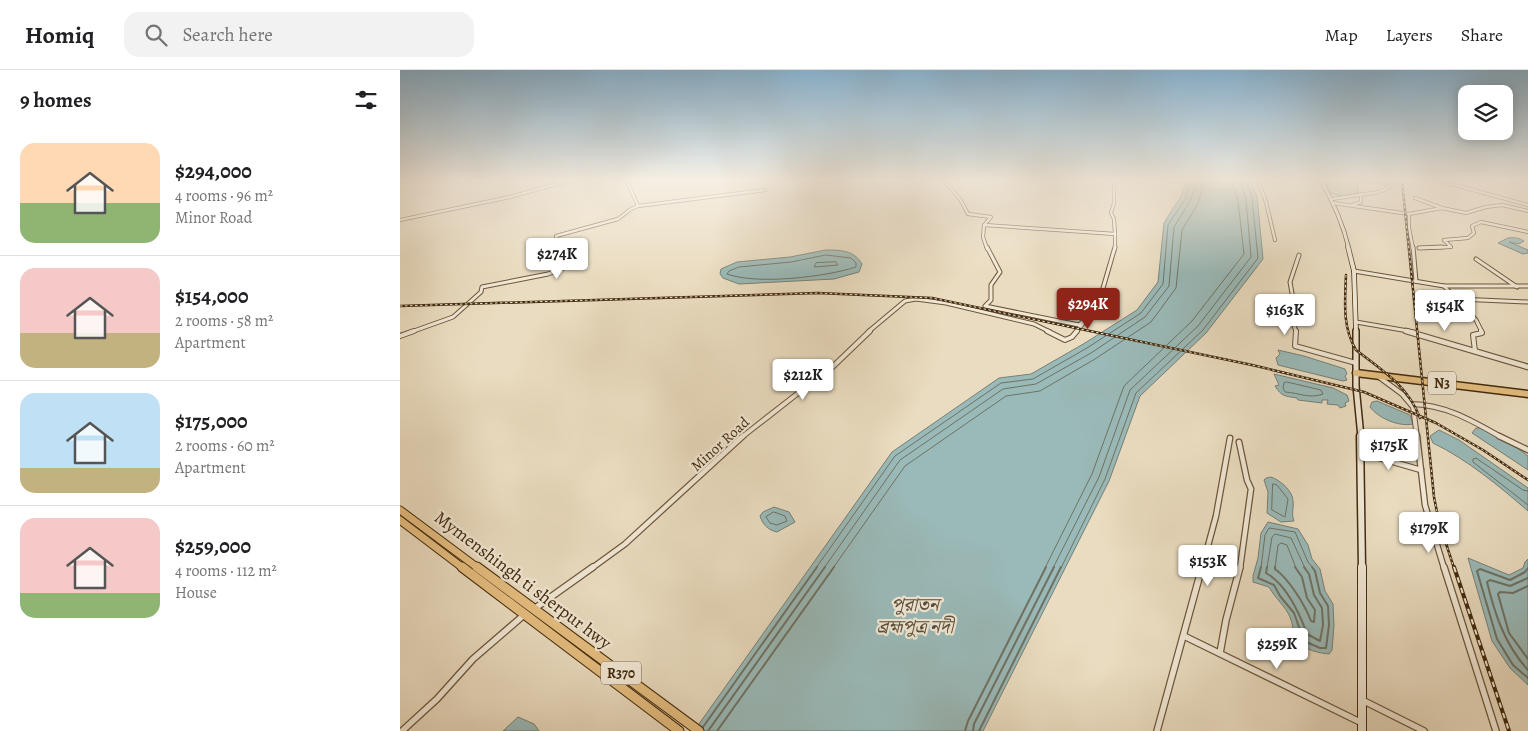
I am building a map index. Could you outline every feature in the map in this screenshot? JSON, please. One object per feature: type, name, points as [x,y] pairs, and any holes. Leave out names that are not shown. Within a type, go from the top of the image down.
[{"type":"highway","name":"N3","points":[[1356,373],[1528,394]]},
{"type":"main road","points":[[1337,212],[1344,228],[1354,271],[1356,373],[1362,453],[1363,728]]},
{"type":"main road","name":"Mymenshingh ti sherpur hwy","points":[[400,510],[534,609],[540,619],[679,731]]},
{"type":"main road","name":"Mymenshingh ti sherpur hwy","points":[[400,520],[524,615],[540,619],[699,731]]},
{"type":"street","points":[[400,220],[437,212]]},
{"type":"street","points":[[400,336],[453,318],[481,292],[482,287],[563,269],[566,267],[565,261],[556,236],[617,219],[625,212]]},
{"type":"street","points":[[967,212],[968,214],[990,217],[983,227],[983,237],[1000,272],[992,281],[991,300],[986,306],[1079,325],[1085,321],[1103,298],[1101,295],[1115,247],[1114,219],[1110,212]]},
{"type":"street","points":[[1268,212],[1275,240]]},
{"type":"street","points":[[1395,212],[1409,214],[1421,212]]},
{"type":"street","points":[[1409,214],[1416,281]]},
{"type":"street","points":[[1419,248],[1451,247],[1444,240],[1472,236],[1474,233],[1472,226],[1481,222],[1528,232]]},
{"type":"street","points":[[986,224],[1115,234]]},
{"type":"street","points":[[1298,255],[1290,282],[1293,299],[1291,314],[1296,328],[1295,346],[1356,363]]},
{"type":"street","points":[[1476,259],[1517,287]]},
{"type":"street","points":[[1354,271],[1444,286],[1528,286]]},
{"type":"street","points":[[1444,286],[1476,320],[1482,333],[1473,335],[1475,351]]},
{"type":"street","name":"Minor Road","points":[[534,609],[625,544],[744,435],[797,394],[820,379],[859,340],[905,301],[916,299],[946,303],[1026,322],[1044,328],[1065,340],[1072,337],[1085,321]]},
{"type":"street","points":[[1458,299],[1528,302]]},
{"type":"street","points":[[1356,322],[1418,333],[1528,367]]},
{"type":"street","points":[[1375,375],[1390,384],[1412,404],[1425,505],[1466,641],[1496,731]]},
{"type":"street","points":[[1412,404],[1424,404],[1442,408],[1479,424],[1528,450]]},
{"type":"street","points":[[1157,731],[1216,516],[1230,438]]},
{"type":"street","points":[[1220,653],[1226,620],[1243,556],[1248,518],[1247,507],[1251,489],[1247,480],[1239,442]]},
{"type":"street","points":[[1362,453],[1421,470]]},
{"type":"street","points":[[402,731],[436,699],[473,659],[524,615]]},
{"type":"street","points":[[1184,636],[1363,728]]},
{"type":"street","points":[[1362,700],[1424,731]]},
{"type":"water","name":"পুরাতন ব্রহ্মপুত্র নদী","points":[[1171,212],[1259,212],[1263,259],[1206,333],[1140,396],[1109,481],[983,731],[694,731],[892,452],[999,378],[1031,374],[1137,310],[1158,282],[1164,223]]},
{"type":"water","points":[[1508,238],[1524,241],[1519,244],[1509,242],[1528,250],[1528,253],[1523,254],[1498,243]]},
{"type":"water","points":[[826,250],[851,253],[862,264],[859,272],[834,279],[739,284],[723,278],[720,274],[721,269],[737,262],[790,257]]},
{"type":"water","points":[[1278,350],[1345,369],[1347,380],[1343,381],[1278,365],[1276,358],[1280,354]]},
{"type":"water","points":[[1274,374],[1333,388],[1347,395],[1349,401],[1345,403],[1346,406],[1340,408],[1338,405],[1327,404],[1328,400],[1322,400],[1322,403],[1298,400],[1297,398],[1284,395],[1275,386],[1279,385]]},
{"type":"water","points":[[1377,401],[1410,415],[1413,424],[1396,423],[1379,415],[1370,407],[1372,402]]},
{"type":"water","points":[[1476,428],[1496,434],[1528,456],[1528,470],[1472,433]]},
{"type":"water","points":[[1439,430],[1459,440],[1528,488],[1528,511],[1471,465],[1433,443],[1430,436]]},
{"type":"water","points":[[1271,477],[1282,483],[1291,493],[1294,521],[1281,522],[1267,513],[1268,492],[1264,480]]},
{"type":"water","points":[[774,507],[789,512],[795,522],[777,532],[768,528],[760,516],[763,512]]},
{"type":"water","points":[[1268,522],[1298,529],[1308,545],[1312,559],[1320,569],[1325,591],[1333,604],[1332,650],[1329,654],[1303,646],[1296,638],[1288,613],[1269,587],[1253,582],[1261,533]]},
{"type":"water","points":[[1468,558],[1509,575],[1523,568],[1528,559],[1528,685],[1510,668],[1492,641]]},
{"type":"water","points":[[518,717],[534,724],[539,731],[503,731]]},
{"type":"railway","points":[[1405,212],[1426,419]]},
{"type":"railway","points":[[1346,275],[1346,323],[1356,350],[1385,372],[1401,388],[1409,397],[1419,416]]},
{"type":"railway","points":[[400,306],[818,293],[932,298],[1252,365],[1364,392],[1419,416]]},
{"type":"railway","points":[[1419,416],[1426,419]]},
{"type":"railway","points":[[1426,419],[1483,450],[1528,480]]},
{"type":"railway","points":[[1426,419],[1434,497],[1439,522],[1454,568]]},
{"type":"railway","points":[[1454,567],[1509,731]]}]
